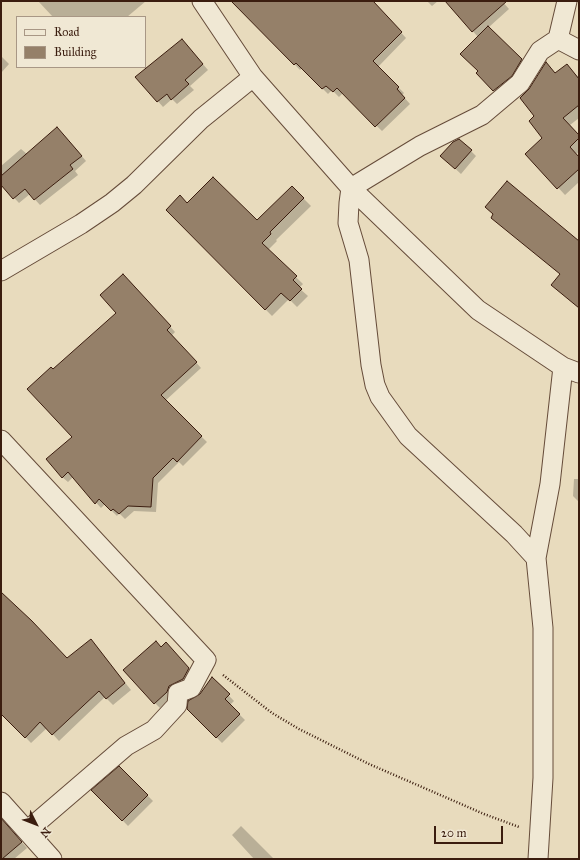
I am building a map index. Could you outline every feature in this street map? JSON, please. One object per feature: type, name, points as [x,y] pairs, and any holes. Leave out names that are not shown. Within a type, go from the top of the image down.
[{"type":"street","points":[[202,1],[253,77],[351,188],[478,310],[571,370],[536,558],[543,628],[543,778],[538,859]]},
{"type":"street","points":[[351,188],[420,146],[482,115],[520,83],[540,51],[558,39],[567,1]]},
{"type":"street","points":[[558,39],[579,50]]},
{"type":"street","points":[[1,271],[81,224],[112,203],[134,186],[201,119],[253,77]]},
{"type":"street","points":[[351,188],[348,223],[359,260],[371,365],[375,385],[380,397],[408,436],[514,534],[536,558]]},
{"type":"street","points":[[1,440],[206,660],[191,688],[178,693],[178,705],[154,730],[126,746],[27,831]]},
{"type":"street","points":[[1,802],[52,859]]},
{"type":"path","points":[[206,660],[272,713],[299,729],[368,764],[484,814],[540,834]]},
{"type":"building","points":[[231,1],[373,1],[402,32],[373,61],[399,87],[397,89],[405,98],[375,127],[337,88],[333,92],[326,86],[322,89],[296,63],[294,65]]},
{"type":"building","points":[[445,1],[507,1],[472,32]]},
{"type":"building","points":[[488,26],[522,59],[512,76],[493,91],[476,73],[478,71],[460,54]]},
{"type":"building","points":[[182,39],[203,64],[185,80],[189,84],[171,100],[167,94],[157,102],[135,77]]},
{"type":"building","points":[[546,62],[555,73],[567,64],[579,79],[579,105],[563,118],[579,135],[579,138],[570,147],[579,157],[579,169],[557,189],[525,154],[542,138],[529,121],[534,116],[520,98],[529,89]]},
{"type":"building","points":[[57,127],[82,156],[70,165],[73,169],[34,200],[25,189],[13,199],[1,185],[1,176]]},
{"type":"building","points":[[459,139],[472,150],[455,169],[440,156],[453,142]]},
{"type":"building","points":[[213,177],[257,220],[292,186],[304,198],[270,232],[271,234],[262,243],[297,276],[293,280],[302,289],[290,301],[281,293],[265,310],[166,210],[180,195],[187,203]]},
{"type":"building","points":[[507,181],[579,241],[579,308],[551,285],[560,274],[491,218],[493,214],[485,207]]},
{"type":"building","points":[[123,274],[171,326],[167,330],[197,362],[161,395],[202,436],[177,462],[173,458],[153,478],[151,507],[128,506],[119,514],[113,509],[111,511],[99,499],[95,504],[68,472],[62,478],[46,459],[72,437],[27,389],[51,367],[53,369],[116,313],[100,295]]},
{"type":"building","points":[[1,592],[32,621],[67,658],[91,639],[125,683],[106,699],[99,691],[52,735],[40,722],[25,738],[1,714]]},
{"type":"building","points":[[156,641],[161,647],[166,642],[189,668],[183,679],[169,686],[167,692],[154,704],[123,670]]},
{"type":"building","points":[[212,677],[230,694],[225,699],[240,714],[216,738],[187,709],[188,701],[200,694]]},
{"type":"building","points":[[119,766],[148,795],[122,821],[91,790]]},
{"type":"building","points":[[1,818],[22,842],[2,859],[1,859]]}]
